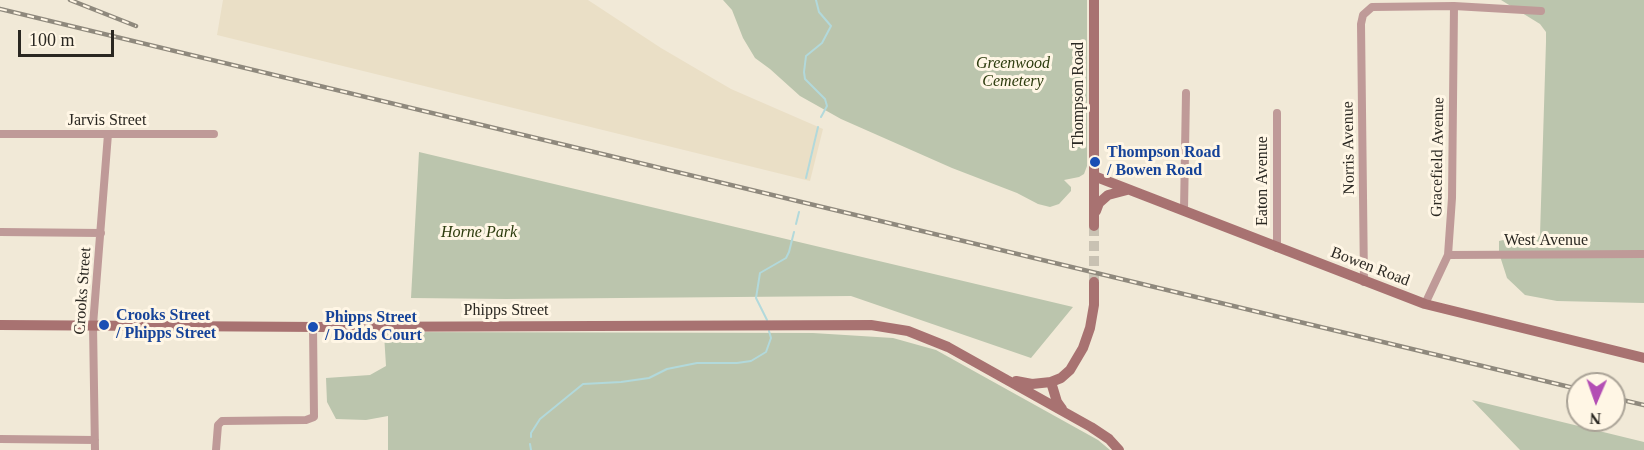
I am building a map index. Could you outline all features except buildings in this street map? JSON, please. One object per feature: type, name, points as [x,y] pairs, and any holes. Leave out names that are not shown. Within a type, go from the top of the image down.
[{"type":"main road","name":"Thompson Road","points":[[1094,0],[1094,224],[1097,208],[1108,195],[1120,190],[1142,194]]},
{"type":"main road","name":"Bowen Road","points":[[1094,176],[1425,304],[1644,358]]},
{"type":"main road","points":[[1001,376],[1023,383],[1051,382],[1061,378],[1070,370],[1083,348],[1093,317],[1094,282]]},
{"type":"main road","name":"Phipps Street","points":[[0,325],[313,327],[871,325],[908,331],[924,337],[948,347],[1001,376]]},
{"type":"main road","points":[[1001,376],[1109,440],[1119,450]]},
{"type":"main road","points":[[1051,382],[1057,402],[1065,413]]},
{"type":"street","points":[[1454,6],[1541,11]]},
{"type":"street","name":"Norris Avenue","points":[[1364,282],[1361,24],[1363,15],[1372,7],[1454,6]]},
{"type":"street","name":"Gracefield Avenue","points":[[1425,304],[1448,255],[1452,198],[1454,6]]},
{"type":"street","points":[[1184,210],[1186,93]]},
{"type":"street","name":"Eaton Avenue","points":[[1276,113],[1277,248]]},
{"type":"street","name":"Jarvis Street","points":[[0,134],[214,134]]},
{"type":"street","name":"Crooks Street","points":[[95,450],[93,325],[108,134]]},
{"type":"street","points":[[0,232],[101,232]]},
{"type":"street","name":"West Avenue","points":[[1448,255],[1644,255]]},
{"type":"street","points":[[216,450],[218,425],[222,421],[306,420],[314,417],[313,327]]},
{"type":"street","points":[[0,440],[95,440]]},
{"type":"shaded area","points":[[223,0],[588,0],[661,48],[731,89],[823,129],[810,181],[217,35]]},
{"type":"green space","name":"Greenwood Cemetery","points":[[723,0],[1087,0],[1087,166],[1084,174],[1064,180],[1071,187],[1071,191],[1059,204],[1050,207],[952,168],[841,119],[800,96],[755,58],[743,38],[732,10]]},
{"type":"green space","points":[[1501,0],[1644,0],[1644,303],[1557,301],[1525,295],[1507,278],[1499,253],[1499,241],[1512,238],[1538,238],[1540,235],[1546,32],[1540,24]]},
{"type":"green space","name":"Horne Park","points":[[419,152],[1073,307],[1031,358],[851,296],[411,298]]},
{"type":"green space","points":[[387,332],[813,333],[893,338],[936,350],[1098,440],[1110,450],[388,450],[388,416],[366,420],[336,419],[327,402],[326,378],[370,375],[386,366],[384,334]]},
{"type":"green space","points":[[1472,400],[1566,423],[1566,432],[1603,432],[1644,442],[1644,450],[1520,450]]},
{"type":"waterway","points":[[816,0],[819,12],[831,26],[822,43],[806,56],[804,72],[805,79],[825,99],[827,106],[821,117]]},
{"type":"waterway","points":[[806,178],[818,127]]},
{"type":"waterway","points":[[796,224],[799,212]]},
{"type":"waterway","points":[[767,320],[756,298],[760,273],[786,258],[794,232]]},
{"type":"waterway","points":[[531,437],[540,419],[583,384],[649,378],[667,369],[697,363],[751,361],[766,352],[771,338],[769,331]]},
{"type":"waterway","points":[[530,444],[531,450]]},
{"type":"tunnel","points":[[1094,226],[1094,282]]},
{"type":"railway","points":[[70,0],[136,26]]},
{"type":"railway","points":[[0,9],[1566,386]]},
{"type":"railway","points":[[1626,401],[1644,405]]},
{"type":"place","name":"Thompson Road / Bowen Road","points":[[1095,162]]},
{"type":"place","name":"Crooks Street / Phipps Street","points":[[104,325]]},
{"type":"place","name":"Phipps Street / Dodds Court","points":[[313,327]]}]
